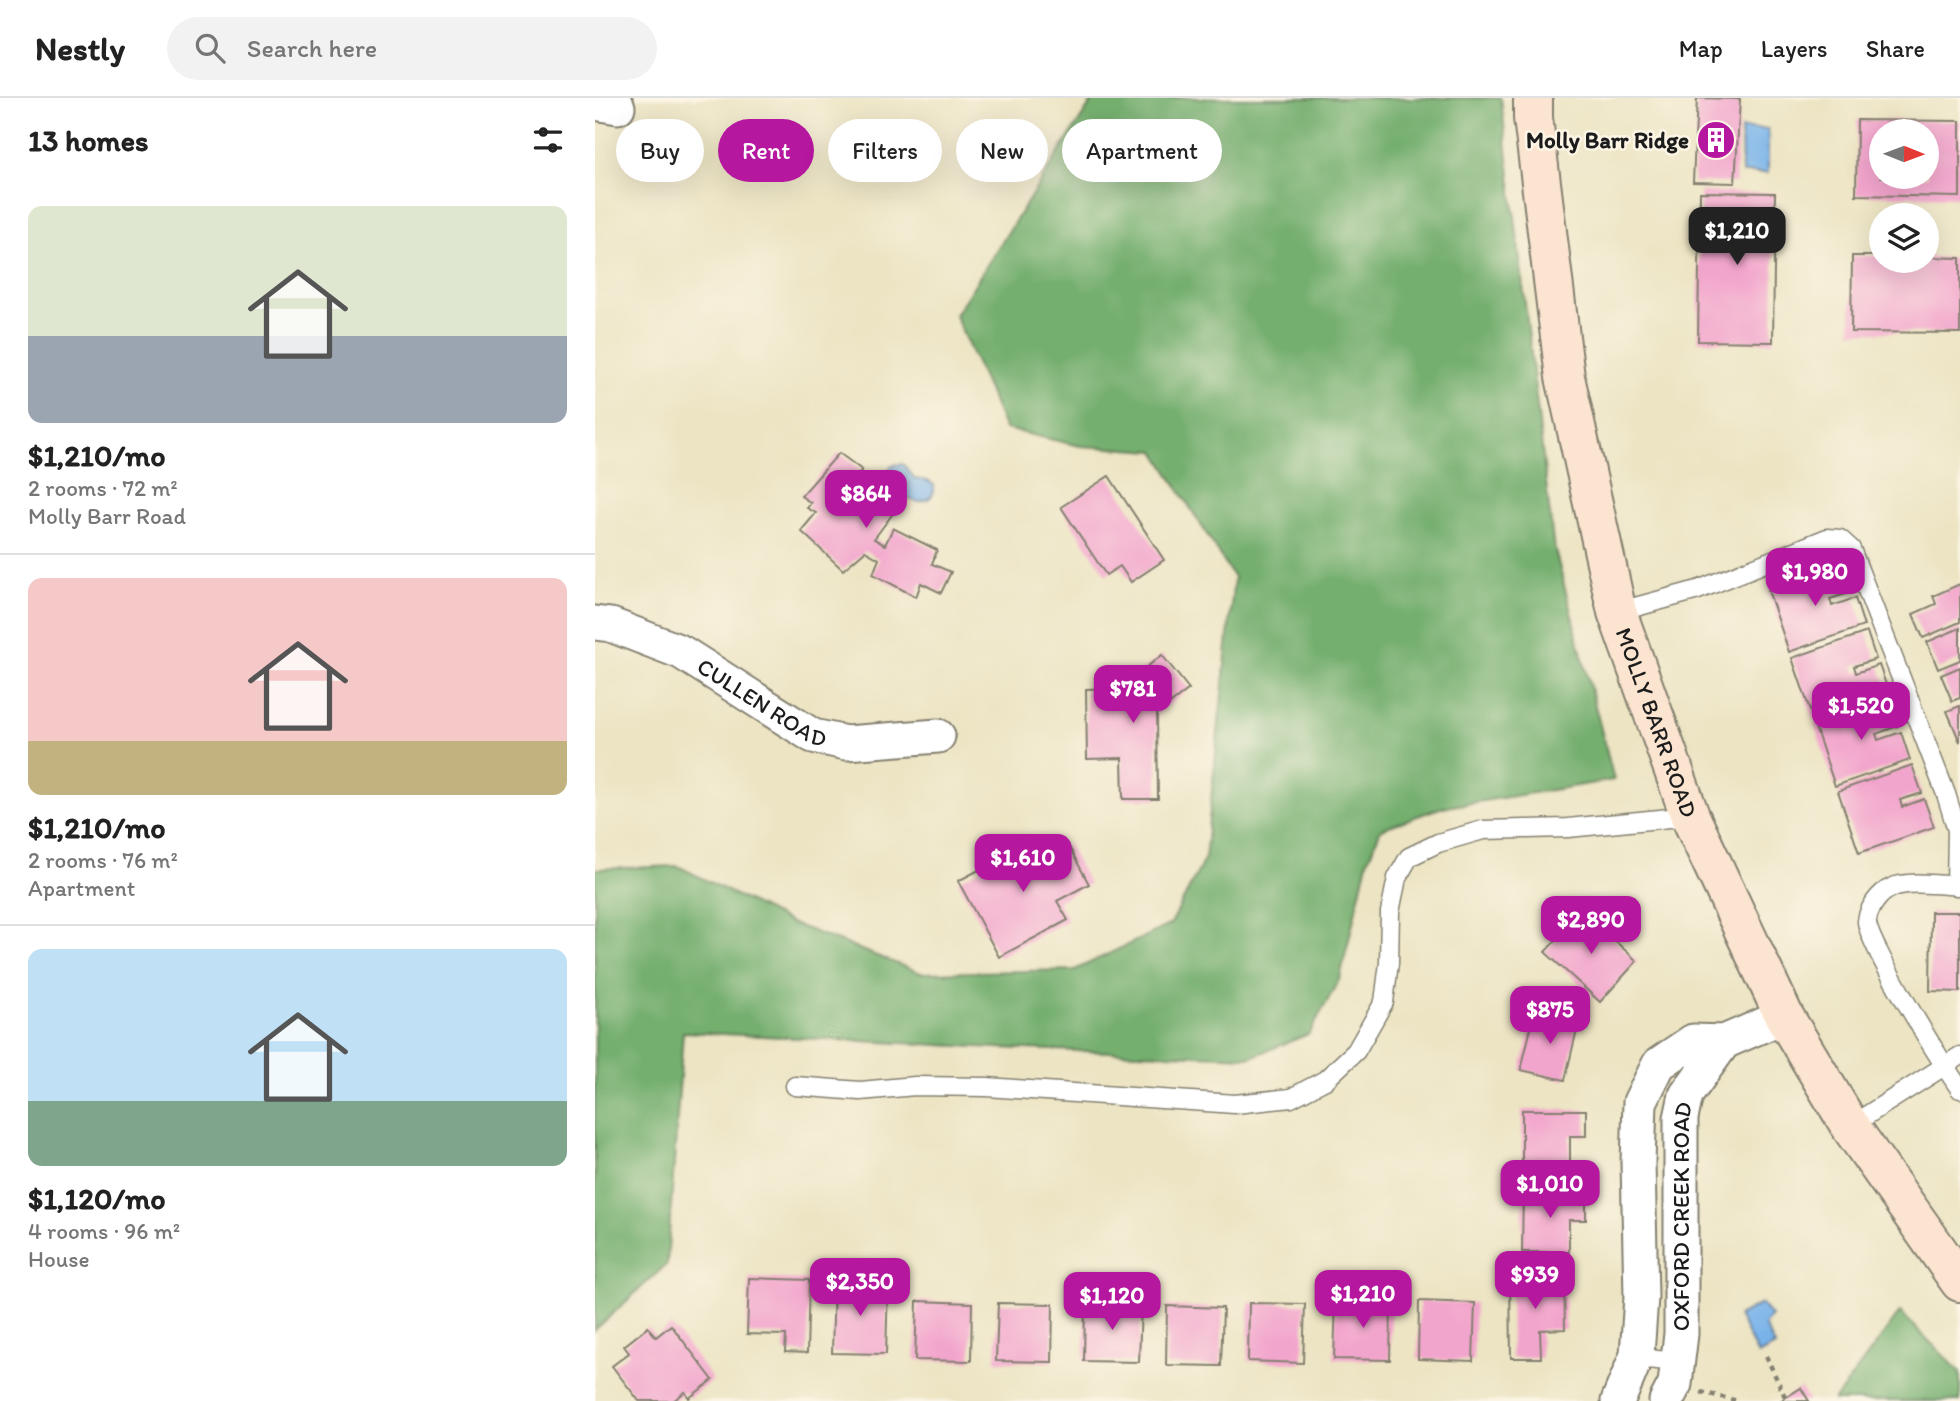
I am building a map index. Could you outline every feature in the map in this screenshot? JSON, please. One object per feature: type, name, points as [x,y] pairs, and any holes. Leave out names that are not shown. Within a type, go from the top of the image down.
[{"type":"main road","name":"MOLLY BARR ROAD","points":[[1533,98],[1533,118],[1565,377],[1617,612],[1690,816],[1784,1016],[1850,1126],[1960,1282]]},
{"type":"street","name":"CULLEN ROAD","points":[[595,623],[611,625],[681,652],[813,736],[846,743],[938,736]]},
{"type":"street","name":"OXFORD CREEK ROAD","points":[[1618,1401],[1636,1358],[1640,1297],[1640,1102],[1659,1064],[1693,1041],[1724,1042],[1784,1016]]},
{"type":"street","name":"OXFORD CREEK ROAD","points":[[1666,1401],[1675,1384],[1681,1334],[1681,1118],[1686,1095],[1724,1042]]},
{"type":"lane","points":[[1617,612],[1698,590],[1827,538],[1840,540],[1851,549],[1946,794],[1957,830],[1958,886],[1905,884],[1889,888],[1873,904],[1867,923],[1878,952],[1943,1065],[1960,1089]]},
{"type":"lane","points":[[795,1086],[860,1091],[915,1086],[987,1087],[1235,1104],[1291,1098],[1325,1080],[1356,1051],[1384,1002],[1389,963],[1390,912],[1397,878],[1409,857],[1438,843],[1483,830],[1568,828],[1690,816]]},
{"type":"lane","points":[[1850,1126],[1960,1056]]},
{"type":"lane","points":[[1636,1358],[1678,1362]]},
{"type":"path","points":[[1766,1356],[1787,1401]]},
{"type":"green space","points":[[1094,98],[1501,98],[1553,542],[1614,780],[1440,808],[1381,829],[1367,862],[1340,978],[1309,1034],[1251,1057],[997,1048],[683,1032],[667,1264],[595,1330],[595,869],[678,866],[791,923],[921,973],[1075,970],[1171,924],[1205,858],[1234,578],[1155,451],[1080,446],[1005,429],[955,315],[1040,182],[1048,182],[1048,170],[1062,148],[1062,182],[1222,182],[1222,119],[1081,119]]},
{"type":"green space","points":[[1900,1312],[1960,1372],[1960,1401],[1834,1401]]},
{"type":"water","points":[[1741,129],[1768,129],[1768,173],[1742,173]]},
{"type":"water","points":[[903,464],[915,479],[934,485],[930,497],[917,502],[894,490],[886,478],[890,467]]},
{"type":"water","points":[[1761,1304],[1771,1316],[1764,1325],[1775,1346],[1758,1355],[1738,1316]]},
{"type":"building","name":"Molly Barr Ridge","points":[[1697,98],[1740,99],[1735,183],[1693,182]]},
{"type":"building","points":[[1857,120],[1869,120],[1869,189],[1939,189],[1939,121],[1960,121],[1960,197],[1856,195]]},
{"type":"building","points":[[1700,192],[1775,193],[1773,342],[1698,341]]},
{"type":"building","points":[[1852,256],[1869,256],[1869,273],[1939,273],[1939,257],[1960,258],[1960,333],[1851,332]]},
{"type":"building","points":[[839,453],[862,470],[857,475],[897,508],[874,539],[885,545],[893,528],[937,550],[932,564],[951,572],[941,593],[921,583],[916,597],[873,574],[879,559],[865,551],[843,570],[801,531],[816,513],[807,508],[811,503],[801,496]]},
{"type":"building","points":[[1109,476],[1164,560],[1131,582],[1120,566],[1106,575],[1061,507]]},
{"type":"building","points":[[1842,564],[1852,592],[1830,599],[1832,606],[1855,598],[1864,626],[1789,652],[1768,590]]},
{"type":"building","points":[[1960,584],[1960,622],[1923,638],[1913,614],[1936,604],[1933,596]]},
{"type":"building","points":[[1960,628],[1960,660],[1938,669],[1927,642]]},
{"type":"building","points":[[1867,632],[1876,659],[1854,666],[1856,673],[1879,665],[1889,693],[1813,719],[1792,658]]},
{"type":"building","points":[[1162,655],[1189,689],[1157,714],[1158,799],[1123,799],[1122,758],[1087,759],[1086,689],[1120,688]]},
{"type":"building","points":[[1960,667],[1960,698],[1952,701],[1941,675]]},
{"type":"building","points":[[1889,698],[1898,726],[1876,734],[1878,740],[1901,732],[1910,760],[1835,786],[1814,724]]},
{"type":"building","points":[[1960,706],[1960,742],[1947,711]]},
{"type":"building","points":[[1912,765],[1922,793],[1900,800],[1902,807],[1924,799],[1934,827],[1859,853],[1838,791]]},
{"type":"building","points":[[1036,840],[1045,857],[1068,845],[1089,884],[1057,901],[1068,920],[999,957],[958,881]]},
{"type":"building","points":[[1582,911],[1637,961],[1600,1002],[1545,952]]},
{"type":"building","points":[[1931,912],[1960,912],[1960,992],[1930,991]]},
{"type":"building","points":[[1535,1011],[1579,1021],[1565,1080],[1521,1070]]},
{"type":"building","points":[[1522,1110],[1586,1110],[1586,1136],[1570,1136],[1570,1166],[1522,1166]]},
{"type":"building","points":[[1523,1192],[1586,1192],[1586,1220],[1569,1220],[1569,1252],[1522,1252]]},
{"type":"building","points":[[1564,1273],[1565,1329],[1540,1330],[1541,1358],[1511,1358],[1510,1274]]},
{"type":"building","points":[[749,1278],[809,1280],[807,1353],[785,1352],[786,1335],[747,1334]]},
{"type":"building","points":[[834,1283],[888,1284],[886,1354],[832,1353]]},
{"type":"building","points":[[1336,1300],[1391,1302],[1390,1360],[1334,1359]]},
{"type":"building","points":[[917,1301],[972,1303],[971,1361],[915,1360]]},
{"type":"building","points":[[1419,1301],[1475,1303],[1473,1361],[1418,1359]]},
{"type":"building","points":[[998,1303],[1053,1304],[1052,1362],[996,1361]]},
{"type":"building","points":[[1085,1303],[1141,1304],[1139,1362],[1084,1361]]},
{"type":"building","points":[[1249,1303],[1305,1304],[1303,1363],[1248,1361]]},
{"type":"building","points":[[1167,1306],[1223,1308],[1221,1366],[1166,1365]]},
{"type":"building","points":[[671,1325],[713,1380],[689,1398],[685,1392],[673,1401],[639,1401],[612,1366],[629,1353],[624,1346],[648,1327],[656,1337]]},
{"type":"building","points":[[1801,1388],[1809,1401],[1780,1401]]},
{"type":"place","name":"Molly Barr Ridge","points":[[1716,140]]}]
